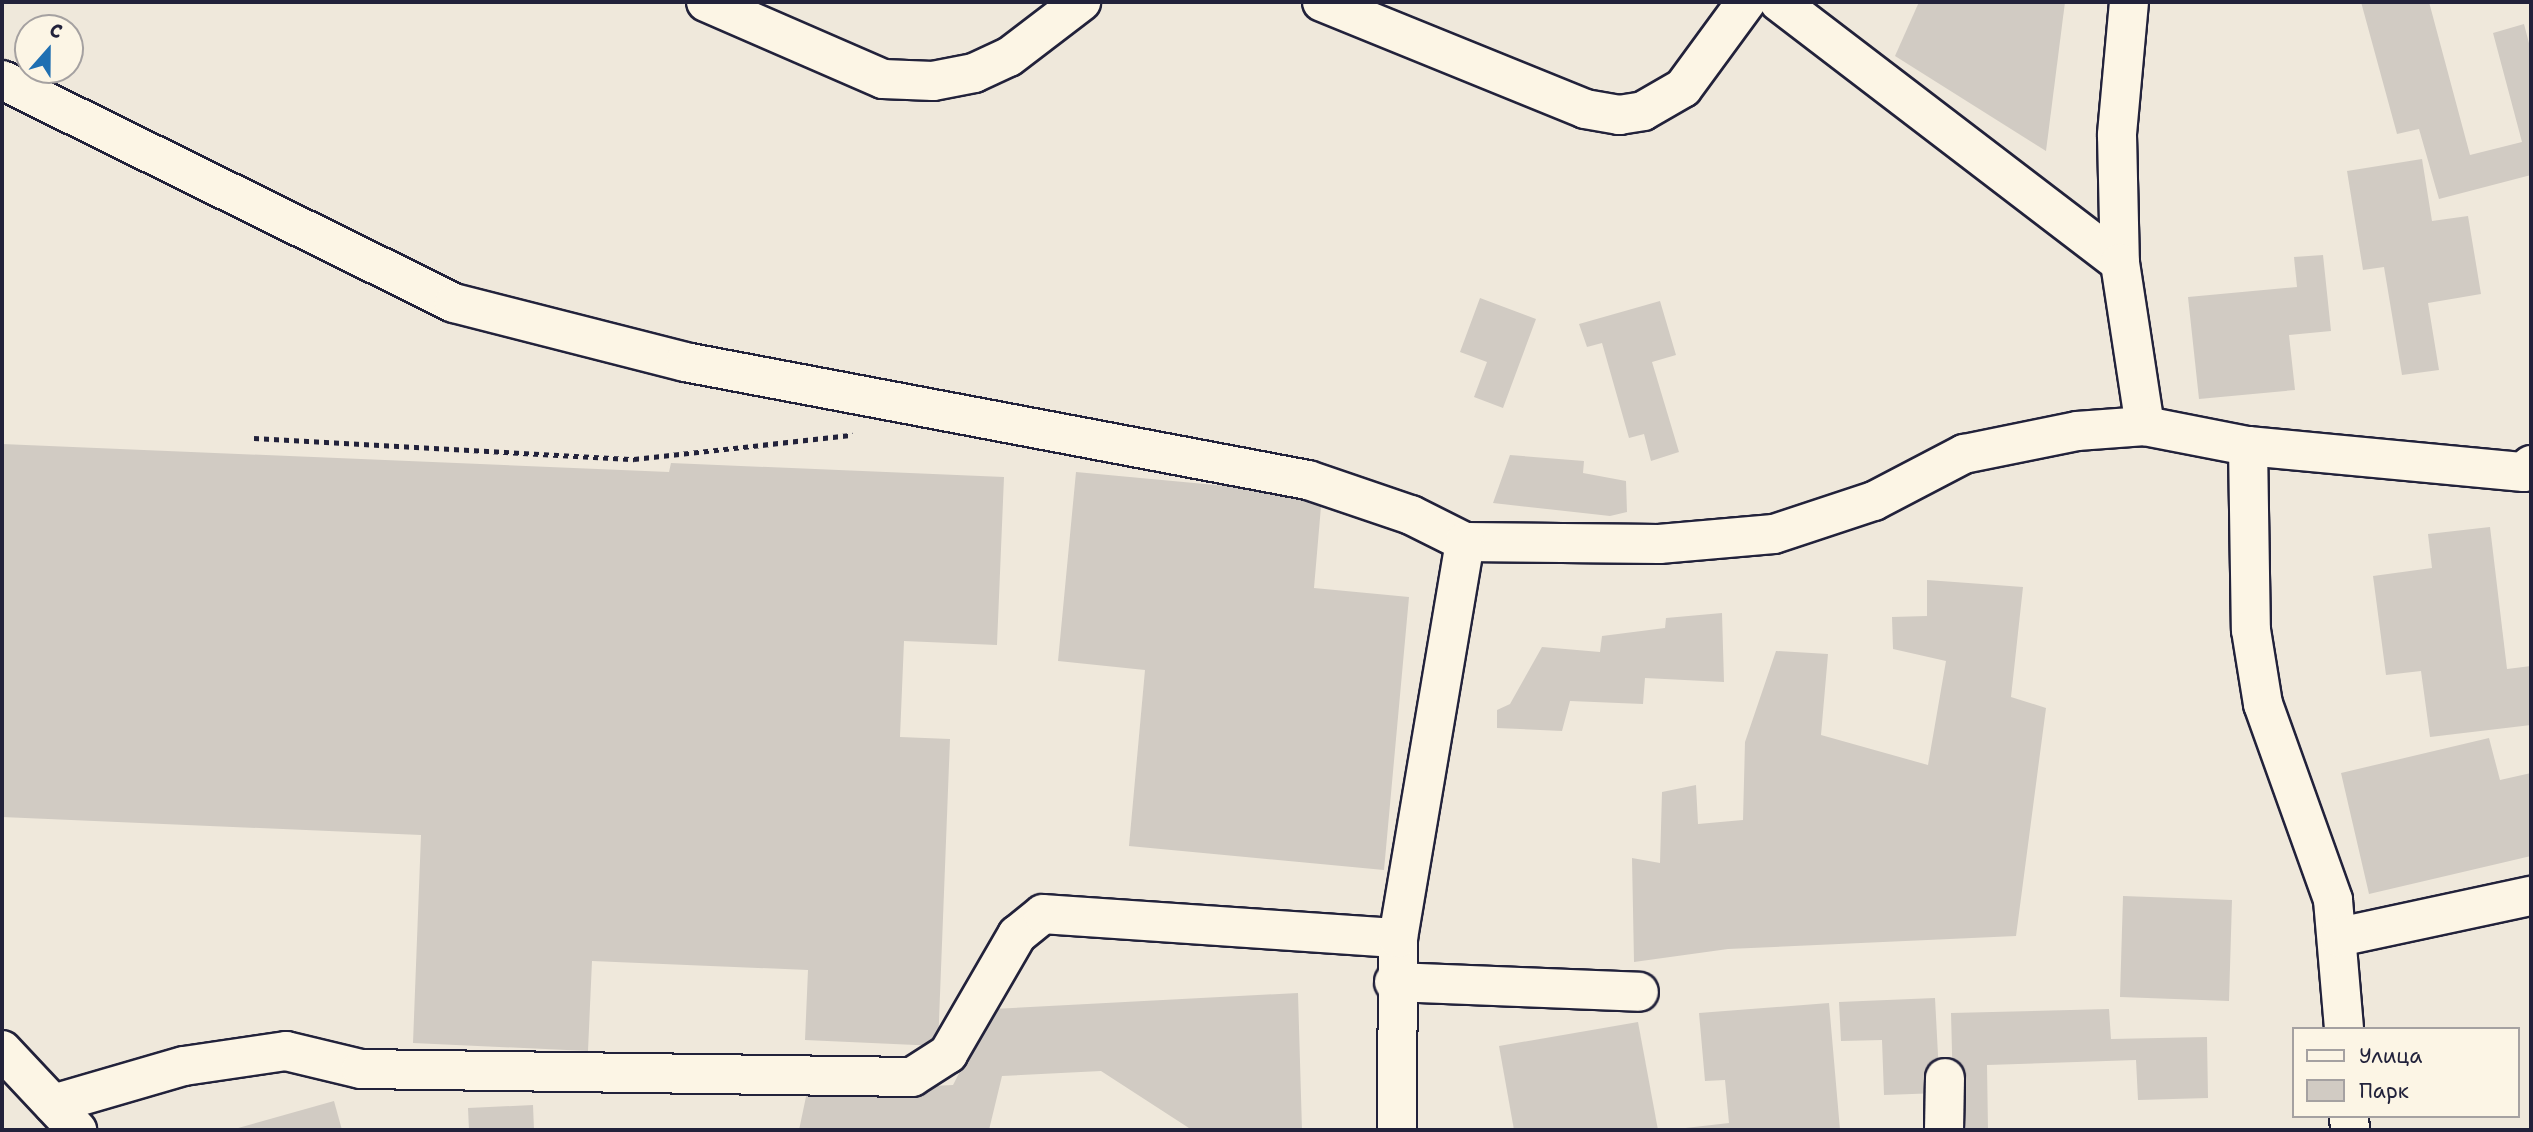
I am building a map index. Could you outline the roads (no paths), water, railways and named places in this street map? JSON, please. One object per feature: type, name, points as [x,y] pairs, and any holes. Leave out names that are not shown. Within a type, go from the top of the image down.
[{"type":"lane","points":[[706,2],[849,67],[883,79],[933,81],[974,74],[1009,57],[1081,2]]},
{"type":"lane","points":[[1322,2],[1573,105],[1619,115],[1643,111],[1683,88],[1746,2]]},
{"type":"lane","points":[[1779,2],[2120,263]]},
{"type":"lane","points":[[2129,2],[2117,135],[2120,263],[2145,426]]},
{"type":"lane","points":[[2,80],[454,303],[685,362],[1308,480],[1411,516],[1465,542],[1659,544],[1774,534],[1874,501],[1964,454],[2077,431],[2145,426],[2248,446],[2529,473]]},
{"type":"lane","points":[[2248,446],[2250,630],[2263,704],[2324,867],[2339,937],[2344,1027]]},
{"type":"lane","points":[[1397,1130],[1394,982],[1398,938],[1465,542]]},
{"type":"lane","points":[[2339,937],[2531,896]]},
{"type":"lane","points":[[2,1050],[65,1117],[184,1066],[286,1051],[361,1069],[912,1077],[948,1054],[1017,935],[1043,914],[1398,938]]},
{"type":"lane","points":[[1394,982],[1639,992]]},
{"type":"lane","points":[[1944,1130],[1945,1078]]}]
